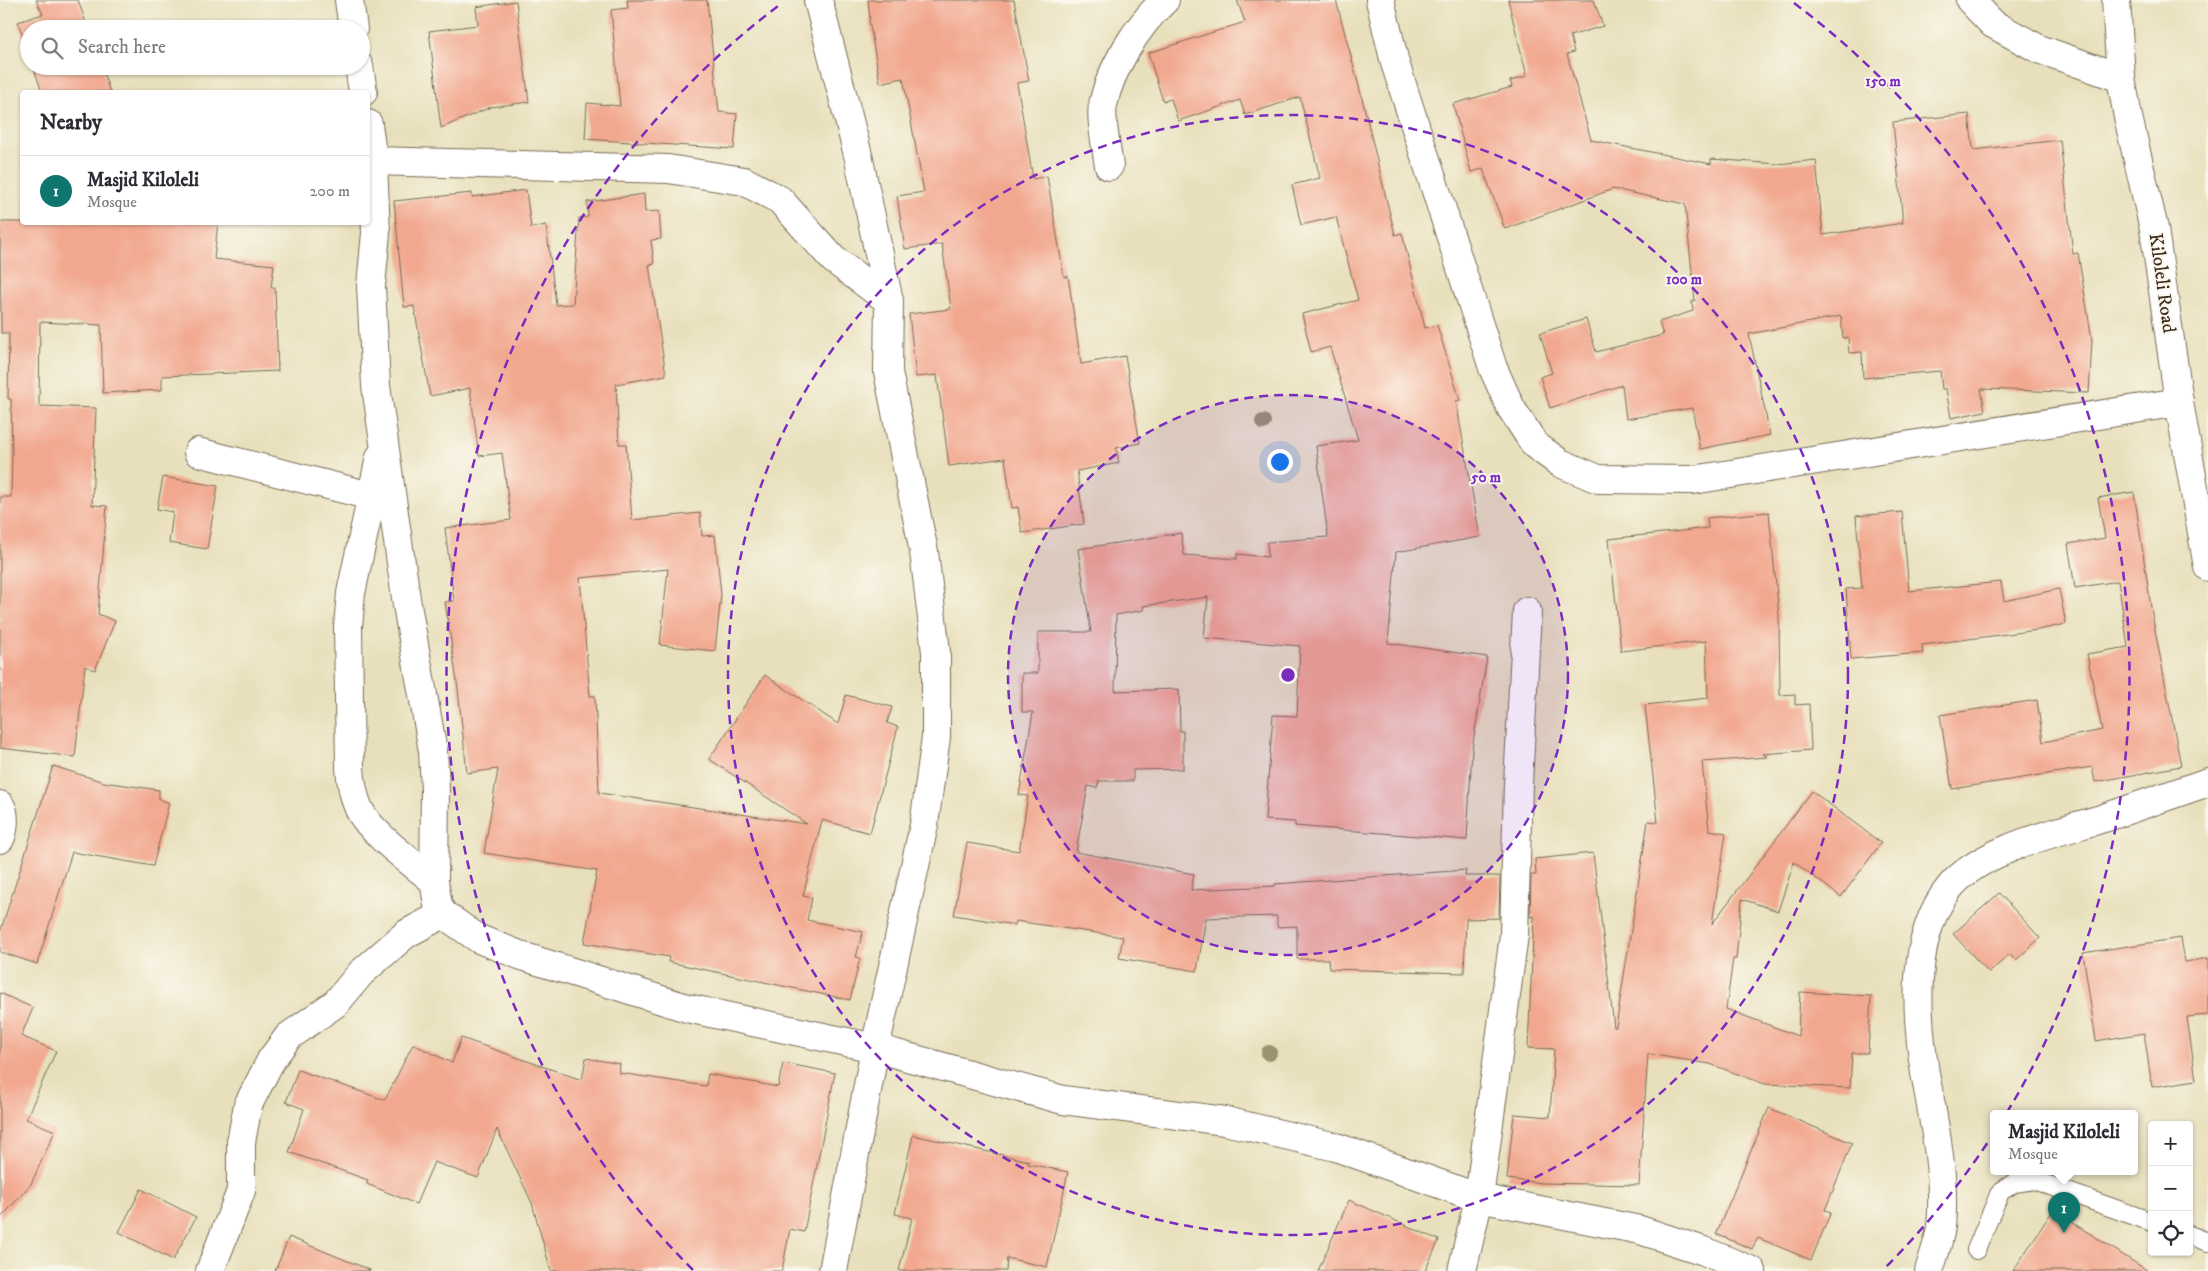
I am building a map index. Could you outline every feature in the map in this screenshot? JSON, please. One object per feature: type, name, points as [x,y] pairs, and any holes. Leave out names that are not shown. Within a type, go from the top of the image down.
[{"type":"street","points":[[349,0],[352,20]]},
{"type":"street","points":[[818,0],[858,156],[889,301],[888,372],[924,552],[936,652],[936,737],[924,826],[875,1048],[833,1271]]},
{"type":"street","points":[[1109,166],[1102,106],[1119,62],[1154,10],[1165,0]]},
{"type":"street","points":[[1380,0],[1395,63],[1493,368],[1511,408],[1536,445],[1560,463],[1598,479],[1693,480],[2179,402]]},
{"type":"street","points":[[1970,0],[1993,24],[2039,49],[2121,78]]},
{"type":"street","name":"Kiloleli Road","points":[[2116,0],[2121,78],[2154,229],[2179,402],[2208,567]]},
{"type":"street","points":[[360,75],[363,90]]},
{"type":"street","points":[[370,139],[373,161],[376,233],[371,286],[376,386],[407,605],[433,751],[435,790],[434,881],[438,905],[443,914],[479,940],[686,1008],[875,1048],[1063,1100],[1225,1121],[1336,1147],[1479,1198],[1640,1230],[1704,1251],[1752,1271]]},
{"type":"street","points":[[373,161],[668,169],[744,181],[780,200],[833,258],[889,301]]},
{"type":"street","points":[[383,442],[351,594],[348,626],[350,768],[352,786],[360,811],[370,825],[434,881]]},
{"type":"street","points":[[198,452],[371,496]]},
{"type":"street","points":[[1462,1271],[1479,1198],[1514,935],[1518,784],[1527,611]]},
{"type":"street","points":[[1929,1271],[1941,1228],[1941,1164],[1923,1056],[1917,1006],[1922,952],[1934,911],[1951,886],[1975,865],[2018,845],[2208,782]]},
{"type":"street","points":[[0,805],[3,809],[3,833],[0,840]]},
{"type":"street","points":[[210,1271],[241,1192],[241,1142],[248,1105],[271,1060],[288,1037],[336,1003],[360,973],[406,934],[443,914]]},
{"type":"lane","points":[[1976,1250],[2000,1192],[2014,1182],[2034,1180],[2148,1221]]},
{"type":"lane","points":[[2193,1236],[2208,1242]]},
{"type":"building","points":[[36,0],[78,0],[85,20],[24,20],[43,14]]},
{"type":"building","points":[[627,0],[707,0],[719,112],[737,114],[734,149],[585,139],[587,103],[620,106],[611,10],[628,8]]},
{"type":"building","points":[[868,0],[1014,0],[1029,81],[1017,83],[1033,179],[1047,176],[1064,277],[1068,276],[1081,364],[1125,356],[1140,443],[1116,448],[1119,463],[1077,471],[1084,524],[1022,533],[1018,507],[1012,508],[1005,458],[949,466],[937,375],[916,377],[909,314],[951,309],[942,244],[905,249],[897,196],[924,192],[903,78],[880,83],[869,20]]},
{"type":"building","points":[[1237,0],[1336,0],[1395,235],[1402,233],[1425,328],[1437,325],[1460,400],[1456,401],[1480,537],[1396,552],[1388,643],[1487,657],[1472,749],[1467,840],[1295,826],[1295,822],[1265,820],[1273,715],[1297,716],[1300,646],[1204,638],[1208,597],[1143,606],[1144,610],[1116,615],[1115,691],[1179,689],[1180,731],[1183,731],[1183,769],[1133,770],[1133,781],[1099,781],[1097,788],[1088,786],[1076,852],[1194,874],[1191,890],[1275,886],[1275,884],[1466,870],[1465,876],[1500,876],[1499,918],[1466,919],[1464,973],[1329,969],[1328,959],[1297,959],[1297,926],[1277,927],[1277,916],[1206,918],[1197,971],[1119,958],[1123,937],[1016,921],[1015,925],[954,915],[967,843],[1019,851],[1028,796],[1019,795],[1033,712],[1022,712],[1022,673],[1038,673],[1038,632],[1091,632],[1078,549],[1181,533],[1184,555],[1237,559],[1237,554],[1268,557],[1267,542],[1328,537],[1316,446],[1358,440],[1330,347],[1311,352],[1302,314],[1358,300],[1336,217],[1301,225],[1292,185],[1320,178],[1300,97],[1245,115],[1240,100],[1178,121],[1171,99],[1163,101],[1148,53],[1245,22]]},
{"type":"building","points":[[1508,0],[1594,0],[1603,26],[1570,36],[1574,52],[1567,54],[1591,140],[1711,164],[1711,159],[1778,164],[1816,160],[1823,235],[1903,223],[1893,122],[1969,114],[1973,150],[2060,140],[2073,254],[2078,253],[2092,340],[2089,393],[1981,389],[1985,411],[1951,418],[1946,389],[1942,389],[1940,371],[1863,378],[1862,352],[1849,353],[1848,337],[1843,338],[1841,316],[1749,334],[1770,435],[1700,449],[1692,408],[1626,419],[1622,385],[1550,408],[1540,377],[1552,373],[1540,333],[1586,319],[1596,352],[1663,335],[1659,322],[1693,311],[1692,301],[1695,301],[1685,204],[1613,189],[1505,229],[1483,169],[1471,172],[1453,104],[1512,87],[1510,81],[1527,76]]},
{"type":"building","points":[[516,1],[529,102],[491,107],[441,128],[429,31],[478,25],[476,7]]},
{"type":"building","points":[[36,75],[104,75],[109,90],[41,90]]},
{"type":"building","points":[[526,190],[531,228],[546,225],[556,305],[573,304],[579,218],[588,217],[587,202],[644,194],[645,212],[659,211],[661,239],[651,240],[654,264],[649,265],[666,375],[616,384],[619,444],[626,444],[632,520],[700,513],[702,536],[715,535],[721,595],[715,651],[660,645],[668,569],[580,578],[590,696],[595,696],[599,793],[807,824],[709,759],[765,675],[838,724],[846,695],[892,707],[887,723],[898,727],[870,833],[822,820],[803,896],[812,898],[807,920],[863,932],[856,957],[860,958],[850,1000],[668,962],[669,957],[584,943],[597,871],[484,853],[498,769],[467,773],[458,689],[445,602],[454,601],[445,528],[511,520],[502,453],[479,456],[470,388],[430,396],[414,306],[404,307],[394,201],[472,193],[472,197]]},
{"type":"building","points":[[0,222],[20,222],[20,225],[218,225],[214,259],[274,265],[271,288],[275,288],[278,371],[162,376],[162,390],[103,393],[101,325],[40,322],[39,406],[96,408],[92,505],[107,506],[98,614],[115,621],[95,670],[85,666],[75,757],[0,748],[0,497],[11,497],[12,454],[11,399],[8,399],[9,333],[1,333]]},
{"type":"building","points":[[163,477],[218,486],[207,549],[169,543],[173,512],[157,509]]},
{"type":"building","points":[[2134,492],[2152,614],[2181,766],[2095,782],[2092,767],[1952,789],[1940,715],[2037,700],[2043,742],[2102,730],[2087,654],[2128,647],[2118,581],[2075,588],[2068,544],[2105,538],[2098,498]]},
{"type":"building","points":[[1769,512],[1779,616],[1780,695],[1795,694],[1795,705],[1809,704],[1811,750],[1763,754],[1768,757],[1702,762],[1709,830],[1726,833],[1712,924],[1812,791],[1881,843],[1841,897],[1794,862],[1778,911],[1742,899],[1736,959],[1733,959],[1726,1009],[1798,1036],[1800,992],[1871,996],[1868,1053],[1852,1053],[1850,1088],[1765,1084],[1710,1064],[1648,1054],[1639,1185],[1542,1183],[1507,1179],[1514,1114],[1550,1117],[1554,1049],[1528,1048],[1534,916],[1530,917],[1531,875],[1536,875],[1535,859],[1593,853],[1614,1027],[1616,1027],[1648,821],[1658,822],[1645,705],[1708,698],[1706,641],[1621,651],[1609,539],[1708,528],[1707,518]]},
{"type":"building","points":[[1902,512],[1909,591],[2001,582],[2004,601],[2059,589],[2066,624],[2038,630],[1922,645],[1923,653],[1851,659],[1846,589],[1862,588],[1856,516]]},
{"type":"building","points":[[53,766],[104,782],[159,790],[159,799],[169,803],[153,866],[72,852],[37,964],[0,952],[0,933]]},
{"type":"building","points":[[1999,893],[2040,938],[2016,960],[2010,954],[1989,973],[1953,934]]},
{"type":"building","points":[[2181,938],[2185,962],[2208,958],[2208,1015],[2187,1017],[2196,1080],[2152,1087],[2144,1033],[2096,1041],[2083,953]]},
{"type":"building","points":[[0,993],[33,1008],[21,1036],[56,1051],[26,1119],[55,1131],[31,1184],[0,1219]]},
{"type":"building","points":[[461,1038],[582,1080],[586,1058],[620,1064],[619,1073],[706,1086],[708,1074],[778,1087],[783,1063],[835,1073],[804,1232],[790,1229],[782,1271],[551,1271],[532,1203],[497,1129],[478,1178],[434,1162],[416,1204],[367,1184],[368,1180],[289,1152],[304,1109],[286,1102],[298,1070],[385,1100],[413,1044],[452,1063]]},
{"type":"building","points":[[1769,1108],[1852,1143],[1825,1210],[1831,1212],[1811,1260],[1758,1238],[1752,1249],[1716,1234]]},
{"type":"building","points":[[913,1135],[1029,1161],[1028,1164],[1068,1172],[1047,1267],[1007,1258],[1006,1271],[899,1271],[912,1218],[895,1214]]},
{"type":"building","points":[[141,1189],[196,1217],[173,1260],[119,1232]]},
{"type":"building","points":[[1349,1200],[1439,1240],[1425,1271],[1318,1271]]},
{"type":"building","points":[[2053,1210],[2148,1271],[2013,1271]]},
{"type":"building","points":[[289,1237],[370,1270],[370,1271],[275,1271]]},
{"type":"place","name":"Masjid Kiloleli","points":[[2064,1233]]}]
